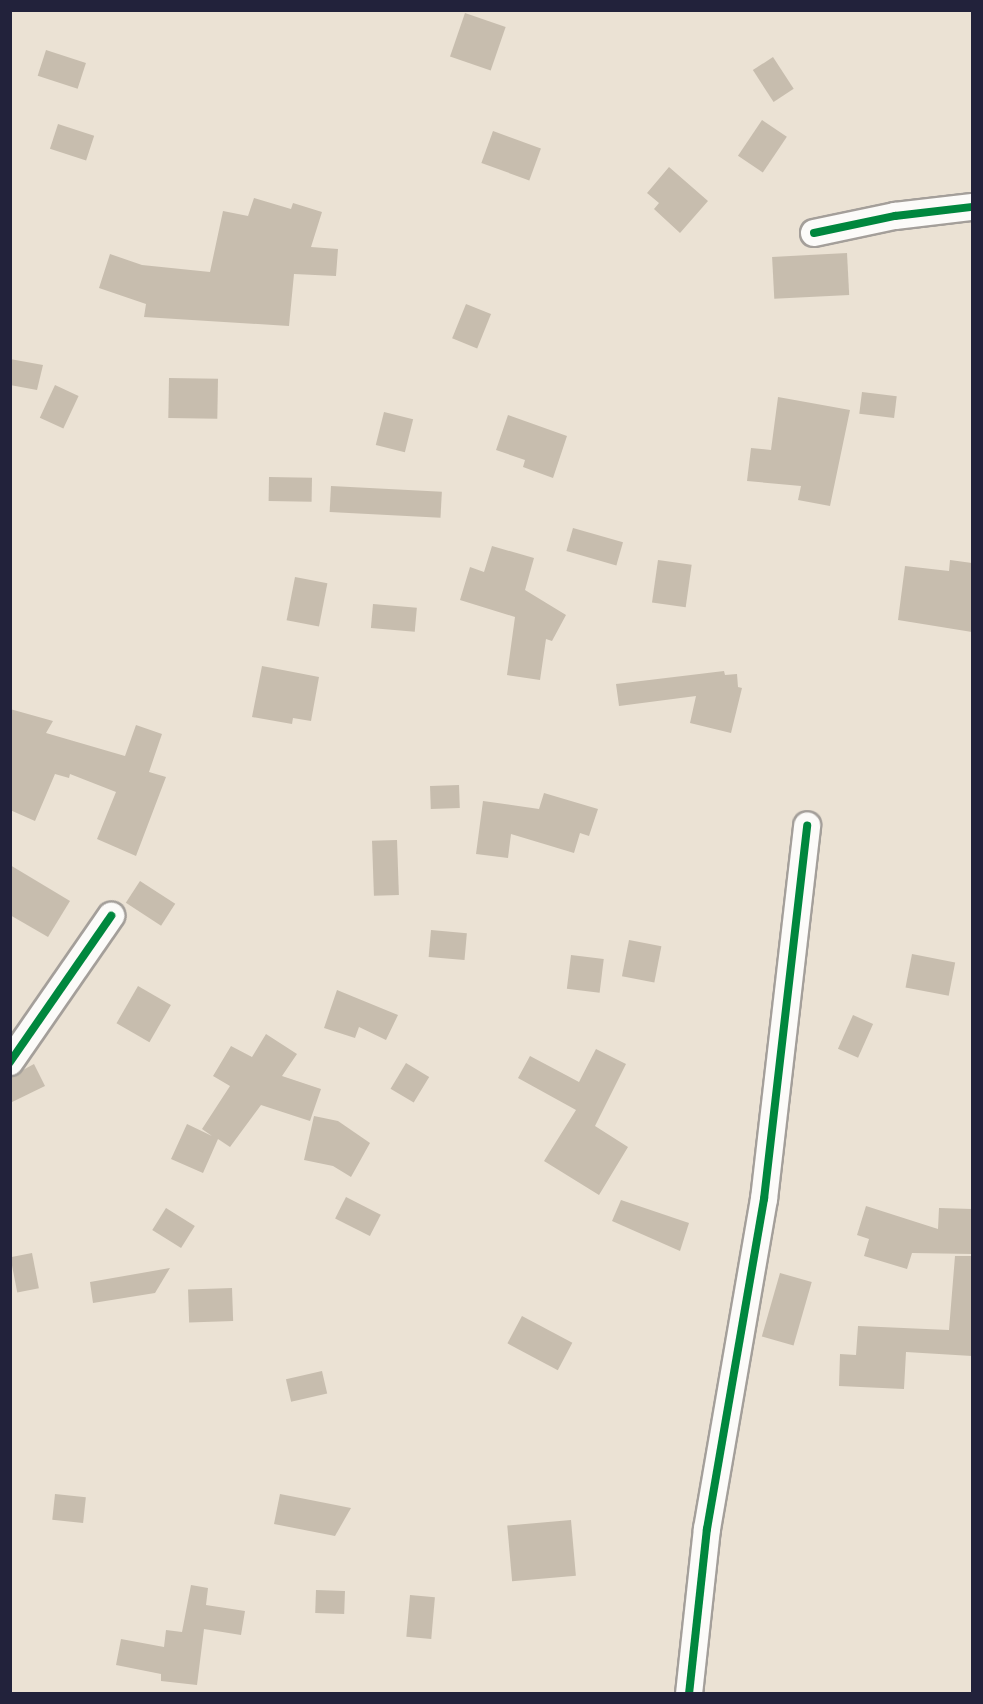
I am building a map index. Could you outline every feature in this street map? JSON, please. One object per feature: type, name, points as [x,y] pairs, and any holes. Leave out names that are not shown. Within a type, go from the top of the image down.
[{"type":"street","points":[[814,233],[895,216],[972,207]]},
{"type":"street","points":[[689,1694],[707,1529],[764,1199],[807,825]]},
{"type":"street","points":[[10,1062],[111,916]]},
{"type":"building","points":[[465,13],[506,27],[491,70],[450,56]]},
{"type":"building","points":[[46,50],[86,63],[78,89],[38,76]]},
{"type":"building","points":[[773,57],[794,89],[774,102],[753,70]]},
{"type":"building","points":[[762,120],[787,137],[763,172],[738,156]]},
{"type":"building","points":[[58,124],[94,136],[86,160],[50,149]]},
{"type":"building","points":[[493,131],[541,148],[529,180],[481,163]]},
{"type":"building","points":[[669,167],[708,201],[680,233],[654,209],[659,203],[647,193]]},
{"type":"building","points":[[254,198],[291,209],[293,203],[322,212],[311,247],[338,249],[336,276],[294,274],[289,326],[144,317],[146,304],[99,288],[110,254],[142,265],[210,272],[223,211],[248,216]]},
{"type":"building","points":[[847,253],[849,295],[774,299],[772,257]]},
{"type":"building","points":[[466,304],[491,314],[477,348],[452,338]]},
{"type":"building","points":[[10,359],[43,365],[37,390],[10,385]]},
{"type":"building","points":[[169,378],[218,379],[217,419],[168,418]]},
{"type":"building","points":[[55,385],[79,396],[63,429],[40,418]]},
{"type":"building","points":[[862,392],[897,396],[894,418],[859,414]]},
{"type":"building","points":[[778,397],[850,410],[830,506],[798,500],[801,486],[747,481],[751,448],[771,450]]},
{"type":"building","points":[[384,412],[413,419],[405,452],[376,445]]},
{"type":"building","points":[[508,415],[567,436],[553,478],[523,467],[525,460],[496,450]]},
{"type":"building","points":[[269,477],[312,478],[312,502],[269,501]]},
{"type":"building","points":[[331,486],[442,492],[440,518],[330,512]]},
{"type":"building","points":[[573,528],[623,542],[616,565],[566,551]]},
{"type":"building","points":[[492,546],[534,558],[525,590],[566,615],[552,641],[546,639],[540,680],[507,675],[515,617],[460,600],[470,567],[484,572]]},
{"type":"building","points":[[658,560],[692,565],[686,607],[652,603]]},
{"type":"building","points":[[950,560],[972,563],[972,632],[898,620],[905,566],[949,571]]},
{"type":"building","points":[[295,577],[327,583],[319,626],[287,620]]},
{"type":"building","points":[[373,604],[417,608],[415,632],[371,628]]},
{"type":"building","points":[[262,666],[319,677],[311,721],[293,718],[292,724],[252,717]]},
{"type":"building","points":[[724,671],[725,675],[737,674],[738,687],[742,688],[731,733],[690,723],[696,696],[619,706],[616,684]]},
{"type":"building","points":[[10,709],[53,721],[46,733],[125,756],[136,725],[162,734],[149,772],[166,777],[136,856],[97,839],[116,792],[70,774],[69,778],[55,774],[35,821],[10,810]]},
{"type":"building","points":[[459,785],[460,808],[431,809],[430,786]]},
{"type":"building","points":[[544,793],[598,809],[589,836],[580,833],[574,853],[511,834],[508,858],[476,854],[483,801],[539,809]]},
{"type":"building","points":[[397,840],[399,895],[374,896],[372,841]]},
{"type":"building","points":[[10,865],[70,901],[48,937],[10,915]]},
{"type":"building","points":[[140,881],[175,904],[161,926],[126,903]]},
{"type":"building","points":[[431,930],[467,933],[465,960],[429,957]]},
{"type":"building","points":[[629,940],[661,946],[654,983],[622,976]]},
{"type":"building","points":[[912,954],[955,962],[949,996],[906,987]]},
{"type":"building","points":[[571,955],[604,959],[600,993],[567,989]]},
{"type":"building","points":[[138,986],[171,1005],[149,1042],[117,1023]]},
{"type":"building","points":[[337,990],[398,1015],[386,1040],[359,1027],[355,1038],[324,1028]]},
{"type":"building","points":[[853,1015],[873,1024],[858,1058],[838,1049]]},
{"type":"building","points":[[266,1034],[297,1054],[282,1076],[321,1089],[310,1121],[261,1105],[230,1147],[218,1139],[203,1173],[171,1159],[187,1124],[212,1136],[202,1129],[230,1086],[213,1076],[231,1046],[252,1057]]},
{"type":"building","points":[[596,1049],[626,1064],[595,1126],[628,1147],[599,1195],[544,1161],[576,1110],[518,1078],[530,1056],[579,1082]]},
{"type":"building","points":[[406,1063],[429,1077],[414,1103],[391,1089]]},
{"type":"building","points":[[34,1064],[45,1086],[10,1103],[10,1077]]},
{"type":"building","points":[[314,1116],[338,1121],[370,1143],[351,1177],[333,1166],[304,1160]]},
{"type":"building","points":[[346,1197],[381,1215],[370,1236],[335,1218]]},
{"type":"building","points":[[621,1200],[689,1223],[680,1251],[612,1221]]},
{"type":"building","points":[[866,1206],[938,1229],[939,1208],[972,1209],[972,1254],[912,1253],[907,1269],[864,1256],[869,1239],[857,1235]]},
{"type":"building","points":[[166,1208],[195,1226],[181,1248],[152,1230]]},
{"type":"building","points":[[32,1253],[39,1288],[17,1293],[10,1257]]},
{"type":"building","points":[[955,1256],[972,1256],[972,1356],[906,1352],[904,1389],[839,1386],[840,1354],[856,1355],[858,1326],[949,1330]]},
{"type":"building","points":[[170,1268],[155,1293],[93,1303],[90,1282]]},
{"type":"building","points":[[780,1273],[812,1282],[794,1346],[762,1336]]},
{"type":"building","points":[[232,1288],[233,1321],[189,1323],[188,1290]]},
{"type":"building","points":[[522,1316],[572,1343],[558,1370],[507,1343]]},
{"type":"building","points":[[322,1371],[327,1393],[291,1402],[286,1379]]},
{"type":"building","points":[[55,1494],[86,1497],[83,1523],[52,1520]]},
{"type":"building","points":[[280,1494],[351,1508],[335,1536],[274,1524]]},
{"type":"building","points":[[571,1520],[576,1576],[512,1581],[507,1526]]},
{"type":"building","points":[[191,1585],[208,1588],[206,1605],[245,1611],[241,1635],[204,1629],[197,1685],[161,1681],[161,1674],[116,1665],[121,1639],[164,1647],[166,1630],[182,1632]]},
{"type":"building","points":[[316,1590],[345,1591],[344,1614],[315,1613]]},
{"type":"building","points":[[410,1595],[435,1597],[431,1639],[406,1637]]},
{"type":"cycle path","points":[[814,233],[895,216],[972,207]]},
{"type":"cycle path","points":[[689,1694],[707,1529],[764,1199],[807,825]]},
{"type":"cycle path","points":[[10,1062],[111,916]]}]
